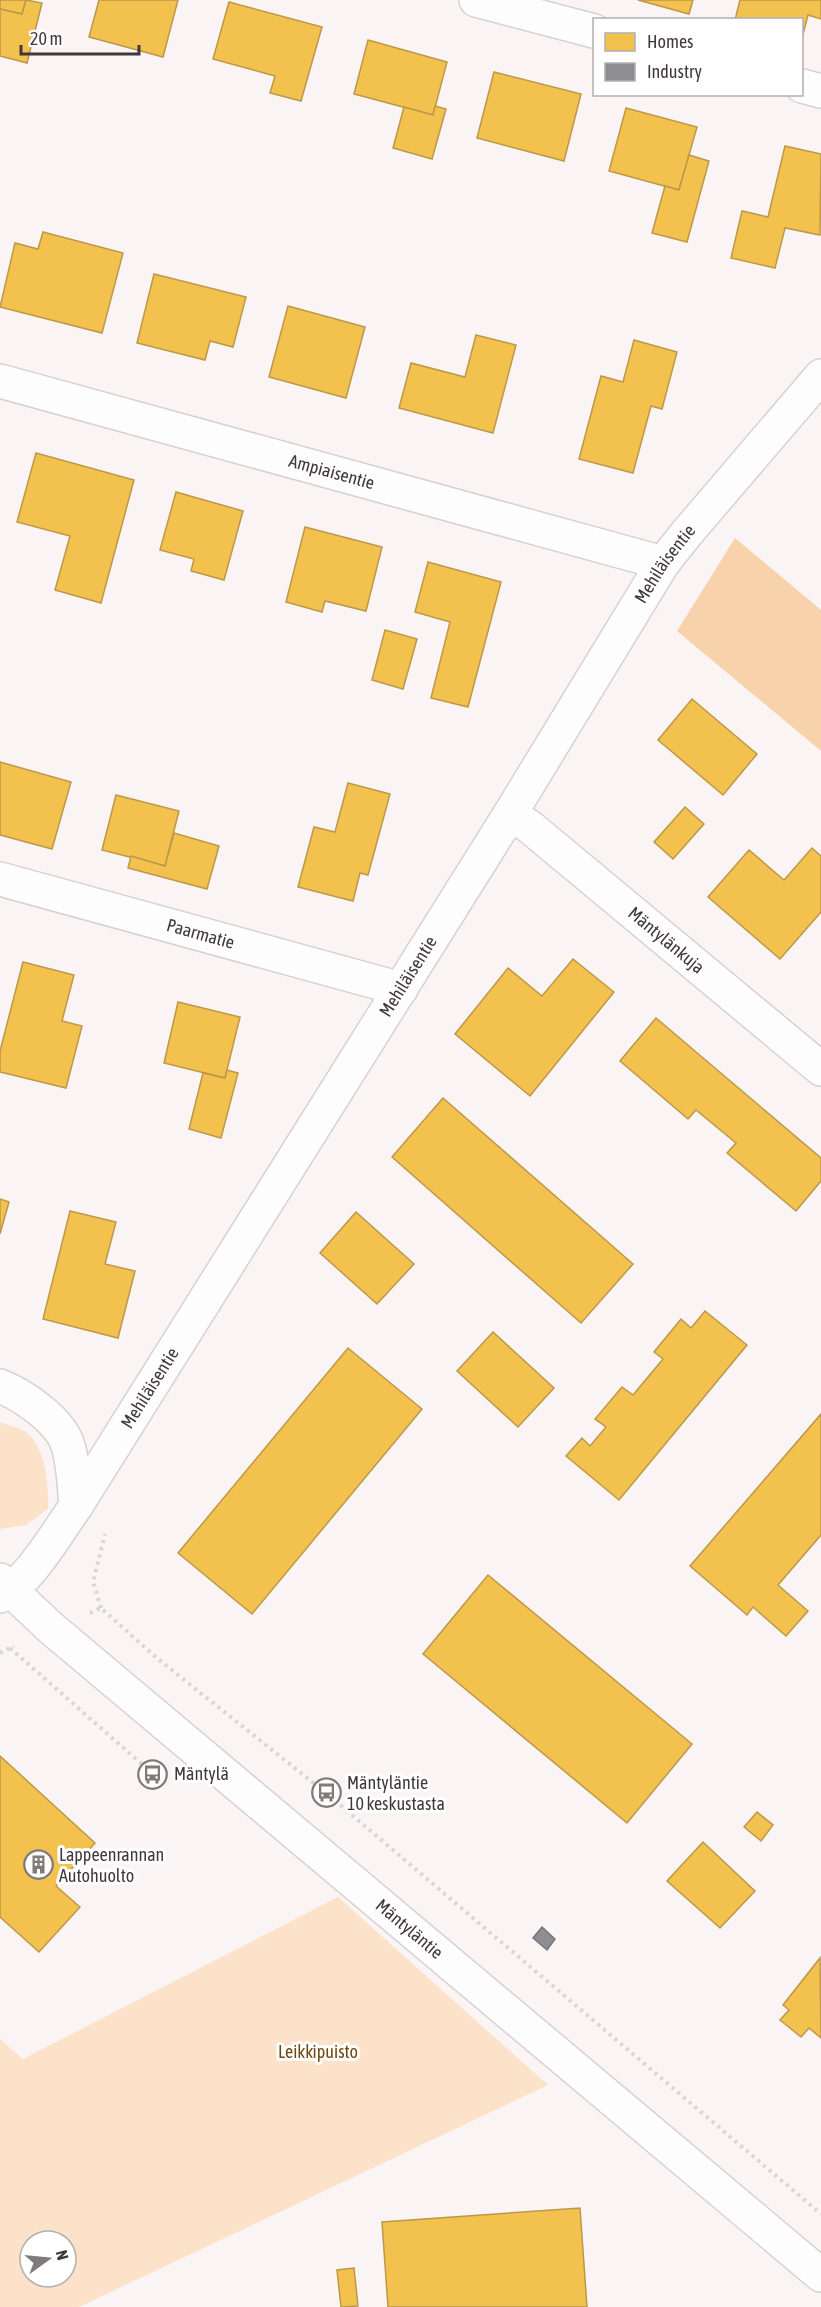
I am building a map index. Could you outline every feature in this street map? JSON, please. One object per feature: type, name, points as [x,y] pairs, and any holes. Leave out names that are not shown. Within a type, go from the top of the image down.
[{"type":"street","points":[[476,0],[593,32]]},
{"type":"street","points":[[803,87],[821,92]]},
{"type":"street","name":"Mehiläisentie","points":[[4,1588],[41,1555],[76,1506],[510,814],[663,563],[821,376]]},
{"type":"street","name":"Ampiaisentie","points":[[0,381],[663,563]]},
{"type":"street","name":"Mäntylänkuja","points":[[510,814],[531,826],[821,1069]]},
{"type":"street","name":"Paarmatie","points":[[0,879],[401,989]]},
{"type":"street","points":[[0,1386],[31,1403],[52,1422],[68,1444],[73,1467],[76,1506]]},
{"type":"street","name":"Mäntyläntie","points":[[4,1588],[821,2275]]},
{"type":"path","points":[[0,1653],[51,1628],[102,1608],[158,1659],[326,1793],[821,2214]]},
{"type":"path","points":[[10,1648],[153,1774]]},
{"type":"green space","points":[[0,1422],[27,1433],[38,1448],[47,1479],[48,1509],[26,1525],[0,1529]]},
{"type":"green space","name":"Leikkipuisto","points":[[338,1897],[548,2085],[79,2307],[0,2307],[0,2039],[23,2059]]},
{"type":"shaded area","points":[[735,538],[821,610],[821,751],[677,631]]},
{"type":"building: Homes","points":[[0,0],[26,0],[22,14],[0,9]]},
{"type":"building: Homes","points":[[26,0],[42,3],[27,63],[0,56],[0,9],[22,14]]},
{"type":"building: Homes","points":[[99,0],[178,0],[163,57],[89,37]]},
{"type":"building: Homes","points":[[638,0],[693,0],[689,14]]},
{"type":"building: Homes","points":[[740,0],[821,0],[821,19],[808,15],[803,34],[803,18],[736,18]]},
{"type":"building: Homes","points":[[229,2],[322,27],[301,101],[270,93],[275,76],[213,59]]},
{"type":"building: Homes","points":[[368,40],[447,62],[433,115],[354,94]]},
{"type":"building: Homes","points":[[494,72],[581,94],[564,161],[477,138]]},
{"type":"building: Homes","points":[[435,106],[446,109],[432,159],[393,148],[404,107],[433,115]]},
{"type":"building: Homes","points":[[626,108],[697,127],[679,190],[609,171]]},
{"type":"building: Homes","points":[[785,146],[821,154],[820,235],[785,228],[775,268],[731,258],[742,211],[768,217]]},
{"type":"building: Homes","points":[[689,155],[709,161],[687,242],[652,233],[665,186],[679,190]]},
{"type":"building: Homes","points":[[43,232],[123,253],[102,333],[0,307],[15,243],[38,249]]},
{"type":"building: Homes","points":[[154,274],[246,297],[233,347],[210,341],[205,360],[137,343]]},
{"type":"building: Homes","points":[[288,306],[365,327],[346,398],[269,377]]},
{"type":"building: Homes","points":[[476,335],[516,345],[493,433],[399,408],[411,363],[465,377]]},
{"type":"building: Homes","points":[[634,340],[677,352],[662,409],[651,406],[633,473],[579,459],[601,376],[623,382]]},
{"type":"building: Homes","points":[[36,453],[134,480],[101,603],[55,590],[70,536],[17,522]]},
{"type":"building: Homes","points":[[176,492],[243,511],[224,580],[191,571],[194,559],[160,550]]},
{"type":"building: Homes","points":[[305,527],[382,547],[366,611],[325,601],[322,612],[286,602]]},
{"type":"building: Homes","points":[[428,562],[501,582],[468,707],[431,698],[450,622],[415,612]]},
{"type":"building: Homes","points":[[385,630],[417,639],[403,689],[372,680]]},
{"type":"building: Homes","points":[[692,699],[757,754],[723,795],[658,740]]},
{"type":"building: Homes","points":[[0,762],[71,782],[52,849],[0,835]]},
{"type":"building: Homes","points":[[348,783],[390,794],[368,875],[360,873],[353,901],[298,887],[314,827],[335,832]]},
{"type":"building: Homes","points":[[116,795],[179,811],[165,866],[102,850]]},
{"type":"building: Homes","points":[[685,807],[704,824],[673,859],[654,842]]},
{"type":"building: Homes","points":[[174,833],[219,846],[207,889],[128,868],[131,856],[165,866]]},
{"type":"building: Homes","points":[[812,848],[821,856],[821,912],[780,959],[708,897],[749,850],[784,880]]},
{"type":"building: Homes","points":[[573,959],[614,992],[530,1096],[455,1034],[508,968],[542,996]]},
{"type":"building: Homes","points":[[23,962],[74,975],[62,1021],[82,1026],[66,1088],[0,1072],[0,1051]]},
{"type":"building: Homes","points":[[178,1002],[240,1017],[225,1078],[164,1063]]},
{"type":"building: Homes","points":[[656,1018],[821,1158],[821,1181],[796,1211],[727,1153],[736,1143],[696,1110],[688,1119],[620,1061]]},
{"type":"building: Homes","points":[[227,1070],[238,1073],[221,1138],[189,1129],[203,1073],[225,1078]]},
{"type":"building: Homes","points":[[443,1098],[633,1264],[581,1323],[392,1157]]},
{"type":"building: Homes","points":[[0,1199],[9,1202],[0,1234]]},
{"type":"building: Homes","points":[[70,1211],[116,1222],[105,1264],[135,1271],[118,1338],[43,1319]]},
{"type":"building: Homes","points":[[356,1212],[414,1264],[377,1304],[320,1253]]},
{"type":"building: Homes","points":[[705,1311],[747,1345],[619,1500],[566,1456],[582,1438],[590,1446],[606,1427],[595,1419],[622,1387],[633,1395],[663,1359],[654,1352],[681,1319],[691,1328]]},
{"type":"building: Homes","points":[[493,1332],[554,1388],[518,1427],[457,1371]]},
{"type":"building: Homes","points":[[348,1348],[422,1409],[252,1614],[178,1553]]},
{"type":"building: Homes","points":[[821,1414],[821,1535],[778,1585],[808,1611],[786,1636],[753,1607],[747,1615],[690,1566]]},
{"type":"building: Homes","points":[[488,1575],[692,1744],[627,1823],[423,1654]]},
{"type":"building: Homes","name":"Lappeenrannan Autohuolto","points":[[0,1756],[95,1843],[56,1886],[80,1907],[39,1952],[0,1917]]},
{"type":"building: Homes","points":[[757,1812],[773,1825],[761,1841],[744,1827]]},
{"type":"building: Homes","points":[[703,1842],[755,1891],[720,1928],[667,1881]]},
{"type":"building: Homes","points":[[820,1958],[821,2038],[809,2028],[801,2037],[780,2020],[789,2010],[783,2005]]},
{"type":"building: Homes","points":[[580,2208],[587,2307],[388,2307],[382,2222]]},
{"type":"building: Homes","points":[[354,2268],[358,2306],[341,2307],[337,2270]]},
{"type":"building: Industry","points":[[542,1927],[555,1939],[547,1950],[533,1938]]},
{"type":"place","name":"Mäntylä","points":[[153,1774]]},
{"type":"place","name":"Mäntyläntie 10 keskustasta","points":[[326,1793]]},
{"type":"place","name":"Lappeenrannan Autohuolto","points":[[38,1865]]}]
